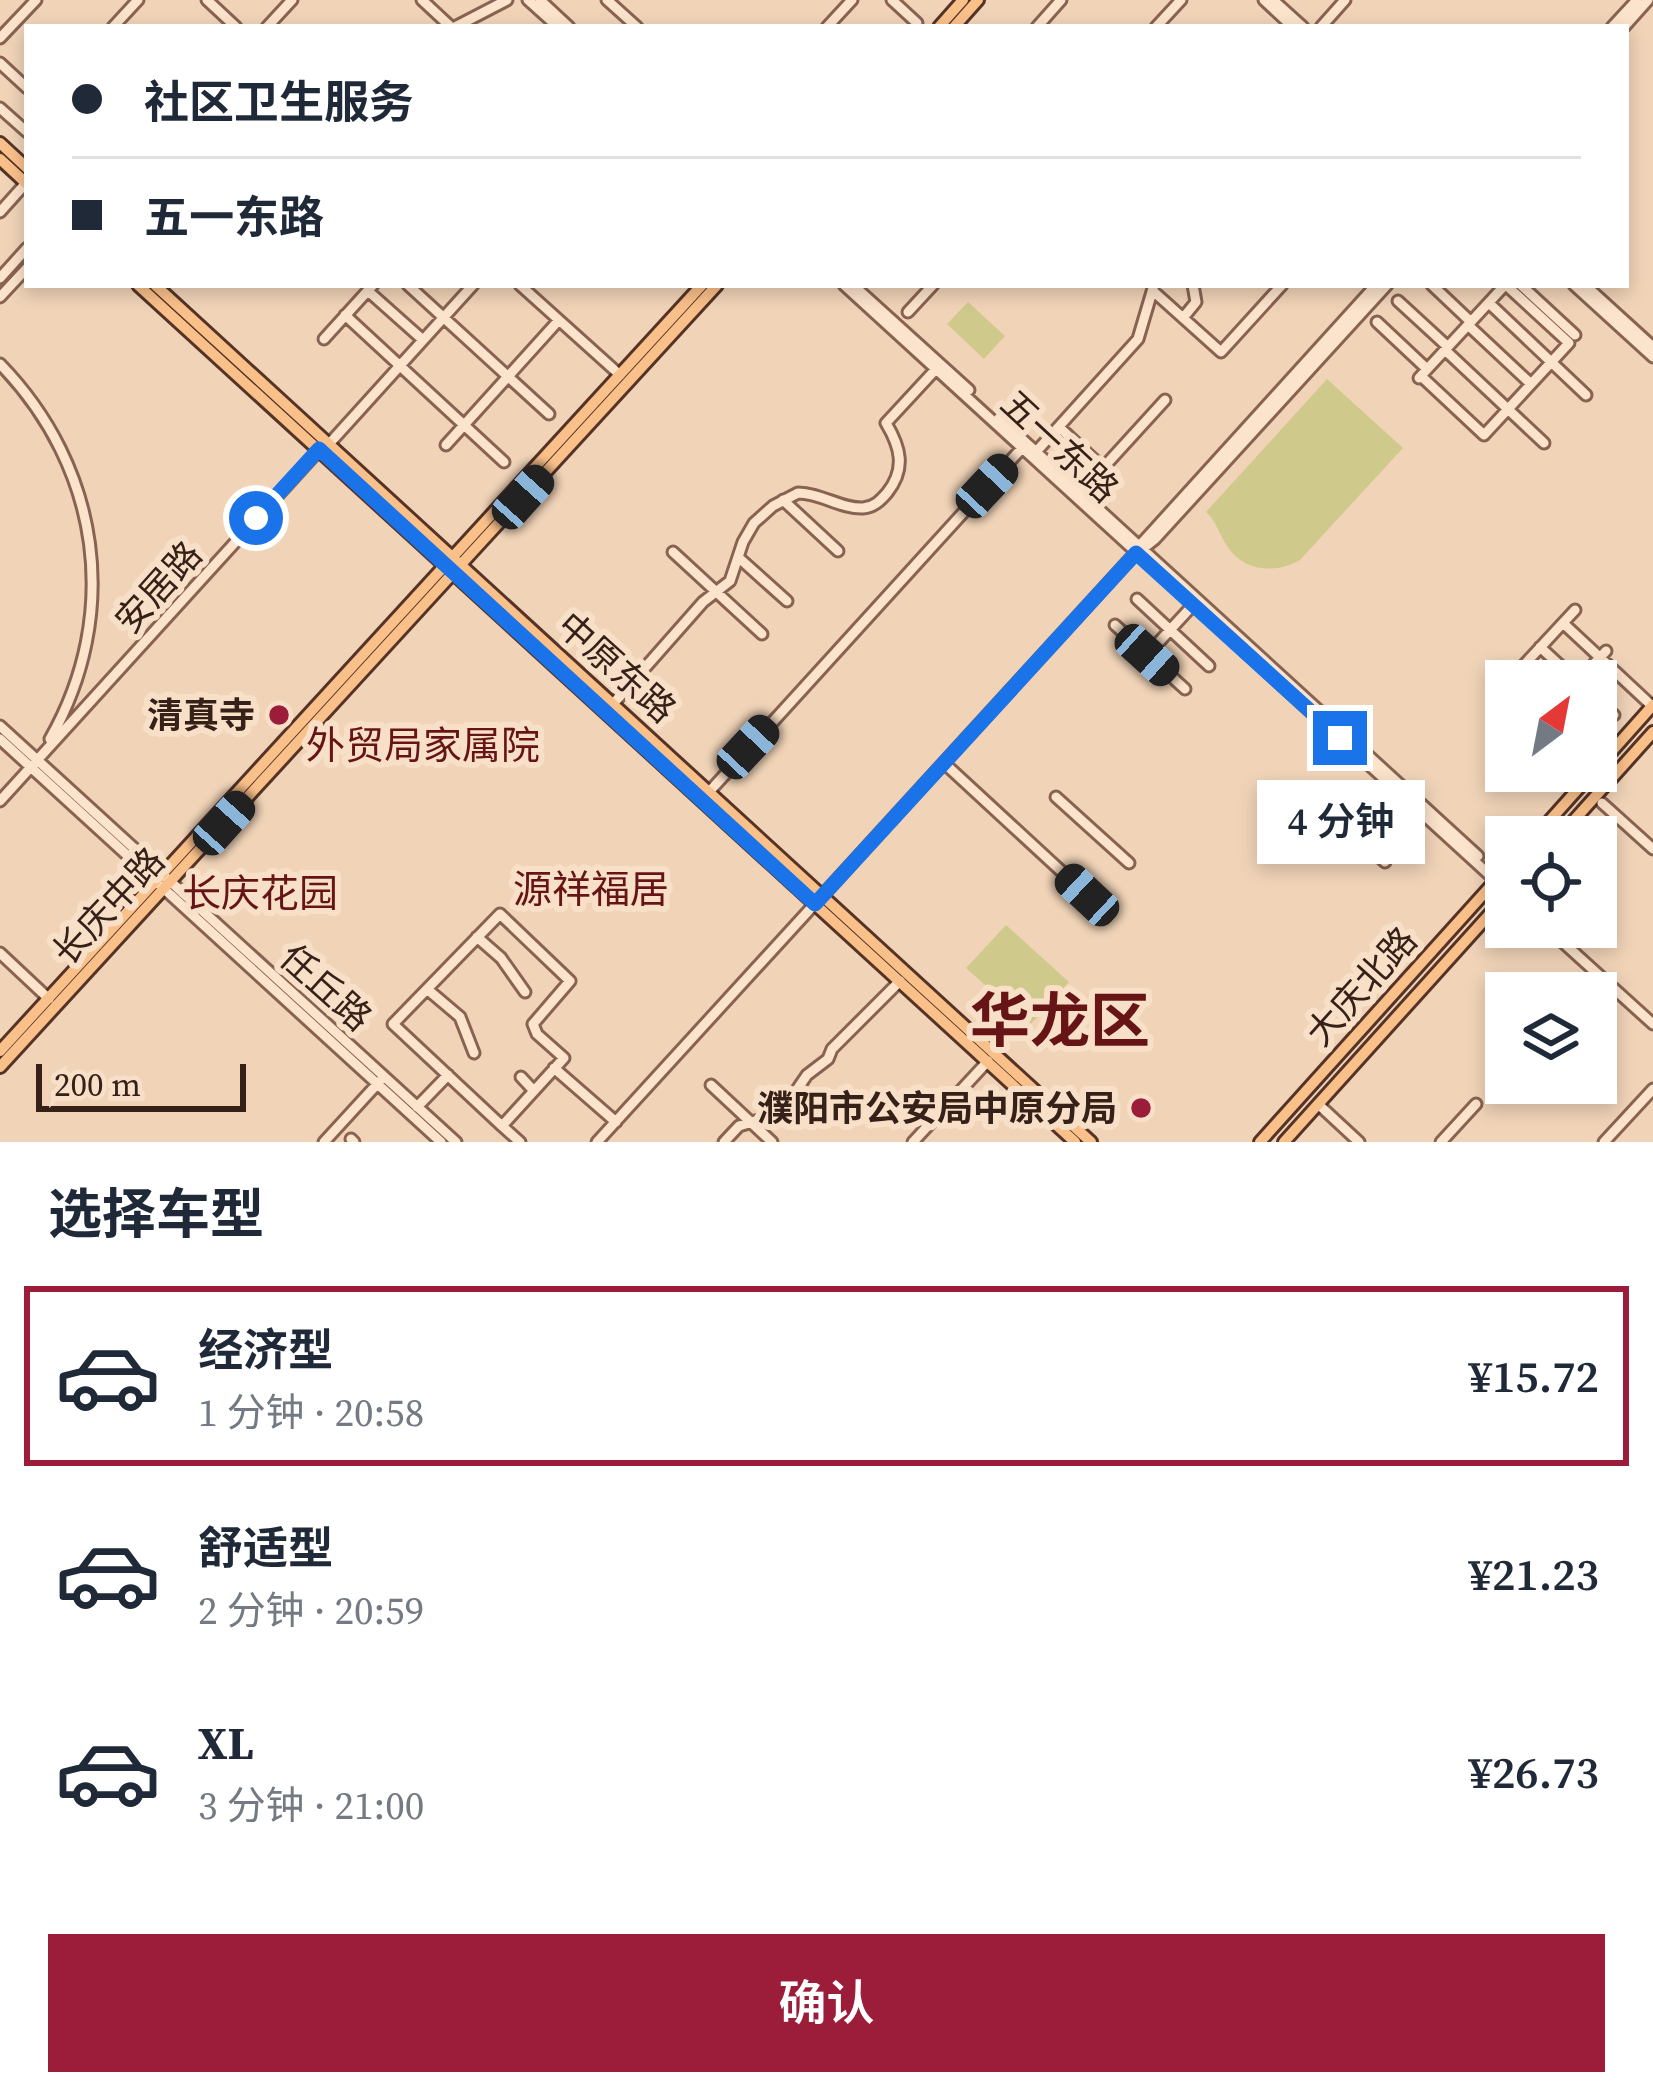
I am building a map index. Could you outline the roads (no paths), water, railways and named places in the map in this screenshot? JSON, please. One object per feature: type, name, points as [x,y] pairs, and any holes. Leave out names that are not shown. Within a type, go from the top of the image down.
[{"type":"main road","points":[[942,24],[964,0]]},
{"type":"main road","points":[[957,24],[979,0]]},
{"type":"main road","points":[[0,143],[24,165]]},
{"type":"main road","points":[[0,159],[24,180]]},
{"type":"main road","name":"中原东路","points":[[141,288],[324,447]]},
{"type":"main road","name":"中原东路","points":[[158,288],[324,447],[818,900],[1091,1142]]},
{"type":"main road","points":[[453,565],[699,288]]},
{"type":"main road","points":[[453,565],[714,288]]},
{"type":"main road","name":"中原东路","points":[[453,565],[709,792],[900,981],[1076,1142]]},
{"type":"main road","name":"长庆中路","points":[[0,1067],[453,565]]},
{"type":"main road","points":[[1617,746],[1653,706]]},
{"type":"main road","points":[[1578,816],[1653,732]]},
{"type":"main road","points":[[1554,816],[1575,792]]},
{"type":"main road","name":"长庆中路","points":[[2,1047],[162,883]]},
{"type":"main road","name":"大庆北路","points":[[1260,1142],[1485,901]]},
{"type":"main road","name":"大庆北路","points":[[1284,1142],[1485,904]]},
{"type":"street","points":[[0,38],[36,0]]},
{"type":"street","points":[[116,24],[138,0]]},
{"type":"street","points":[[207,0],[233,24]]},
{"type":"street","points":[[270,24],[292,0]]},
{"type":"street","points":[[422,0],[450,24]]},
{"type":"street","points":[[459,24],[507,0]]},
{"type":"street","points":[[528,0],[554,24]]},
{"type":"street","points":[[539,0],[566,24]]},
{"type":"street","points":[[607,0],[634,24]]},
{"type":"street","points":[[830,24],[852,0]]},
{"type":"street","points":[[892,0],[917,23]]},
{"type":"street","points":[[1040,24],[1061,0]]},
{"type":"street","points":[[1159,24],[1181,0]]},
{"type":"street","points":[[1264,0],[1290,24]]},
{"type":"street","points":[[1273,0],[1300,24]]},
{"type":"street","points":[[1324,24],[1345,0]]},
{"type":"street","points":[[1615,24],[1637,0]]},
{"type":"street","points":[[1627,24],[1648,0]]},
{"type":"street","points":[[0,63],[24,85]]},
{"type":"street","points":[[0,107],[24,129]]},
{"type":"street","points":[[0,212],[24,186]]},
{"type":"street","points":[[0,278],[24,251]]},
{"type":"street","points":[[0,297],[24,271]]},
{"type":"street","points":[[324,338],[370,288],[423,340]]},
{"type":"street","points":[[411,288],[549,414]]},
{"type":"street","name":"安居路","points":[[34,764],[470,288]]},
{"type":"street","points":[[526,288],[620,375]]},
{"type":"street","name":"五一东路","points":[[847,288],[1034,454]]},
{"type":"street","name":"五一东路","points":[[856,288],[1485,866]]},
{"type":"street","points":[[908,312],[930,288]]},
{"type":"street","points":[[1034,454],[1138,339],[1154,288],[1221,352],[1279,288]]},
{"type":"street","points":[[1183,318],[1196,302],[1194,288]]},
{"type":"street","points":[[597,1142],[1373,288]]},
{"type":"street","points":[[1139,549],[1155,538],[1384,288]]},
{"type":"street","points":[[1435,288],[1531,384]]},
{"type":"street","points":[[1422,375],[1503,288]]},
{"type":"street","points":[[1377,322],[1422,375],[1484,435],[1569,343],[1509,288]]},
{"type":"street","points":[[1524,288],[1575,335]]},
{"type":"street","points":[[1577,288],[1653,357]]},
{"type":"street","points":[[1588,288],[1653,347]]},
{"type":"street","points":[[1398,301],[1544,443]]},
{"type":"street","points":[[1489,303],[1586,394]]},
{"type":"street","points":[[345,315],[504,462]]},
{"type":"street","points":[[446,445],[559,320]]},
{"type":"street","points":[[0,364],[34,404],[59,445],[82,509],[92,558],[84,664],[61,720],[34,764],[0,801]]},
{"type":"street","points":[[613,704],[730,581],[754,523],[783,500],[809,493],[852,507],[876,505],[893,485],[901,465],[897,440],[886,423],[936,369]]},
{"type":"street","points":[[1059,427],[1103,467],[1165,400]]},
{"type":"street","points":[[709,792],[1022,448]]},
{"type":"street","points":[[783,500],[838,551]]},
{"type":"street","name":"五一东路","points":[[1139,549],[1193,605],[1485,866]]},
{"type":"street","points":[[674,552],[762,634]]},
{"type":"street","points":[[738,557],[787,602]]},
{"type":"street","points":[[1137,599],[1209,666]]},
{"type":"street","points":[[1147,655],[1193,605]]},
{"type":"street","points":[[1528,660],[1575,610]]},
{"type":"street","points":[[1563,623],[1603,654],[1653,706]]},
{"type":"street","points":[[1115,625],[1185,689]]},
{"type":"street","points":[[1540,647],[1555,660]]},
{"type":"street","points":[[1597,660],[1603,654]]},
{"type":"street","name":"任丘路","points":[[0,726],[34,764],[441,1142]]},
{"type":"street","name":"任丘路","points":[[0,739],[34,764]]},
{"type":"street","points":[[944,763],[1087,895]]},
{"type":"street","points":[[1056,796],[1129,863]]},
{"type":"street","points":[[1603,803],[1653,849]]},
{"type":"street","points":[[1350,830],[1385,862]]},
{"type":"street","points":[[502,1126],[564,1058],[537,1034],[533,1024],[570,981],[500,914],[393,1024],[448,1076],[502,1126],[520,1142]]},
{"type":"street","points":[[477,937],[501,958],[525,992]]},
{"type":"street","points":[[1574,948],[1653,1020]]},
{"type":"street","points":[[0,953],[49,999]]},
{"type":"street","points":[[724,1142],[732,1131],[781,1113],[810,1072],[828,1059],[832,1049],[900,981]]},
{"type":"street","points":[[428,989],[460,1017],[474,1053]]},
{"type":"street","points":[[913,1142],[988,1060]]},
{"type":"street","points":[[554,1068],[616,1122]]},
{"type":"street","points":[[418,1107],[448,1076]]},
{"type":"street","points":[[521,1077],[534,1091]]},
{"type":"street","points":[[324,1142],[380,1081]]},
{"type":"street","name":"任丘路","points":[[380,1081],[456,1142]]},
{"type":"street","points":[[711,1085],[772,1142]]},
{"type":"street","points":[[1604,1142],[1653,1089]]},
{"type":"street","points":[[1318,1104],[1359,1142]]},
{"type":"street","points":[[1441,1142],[1476,1104]]},
{"type":"place","name":"清真寺","points":[[279,715]]},
{"type":"place","name":"濮阳市公安局中原分局","points":[[1141,1108]]},
{"type":"district","name":"外贸局家属院","points":[[423,745]]},
{"type":"district","name":"源祥福居","points":[[591,889]]},
{"type":"district","name":"长庆花园","points":[[260,893]]},
{"type":"district","name":"华龙区","points":[[1060,1021]]}]
